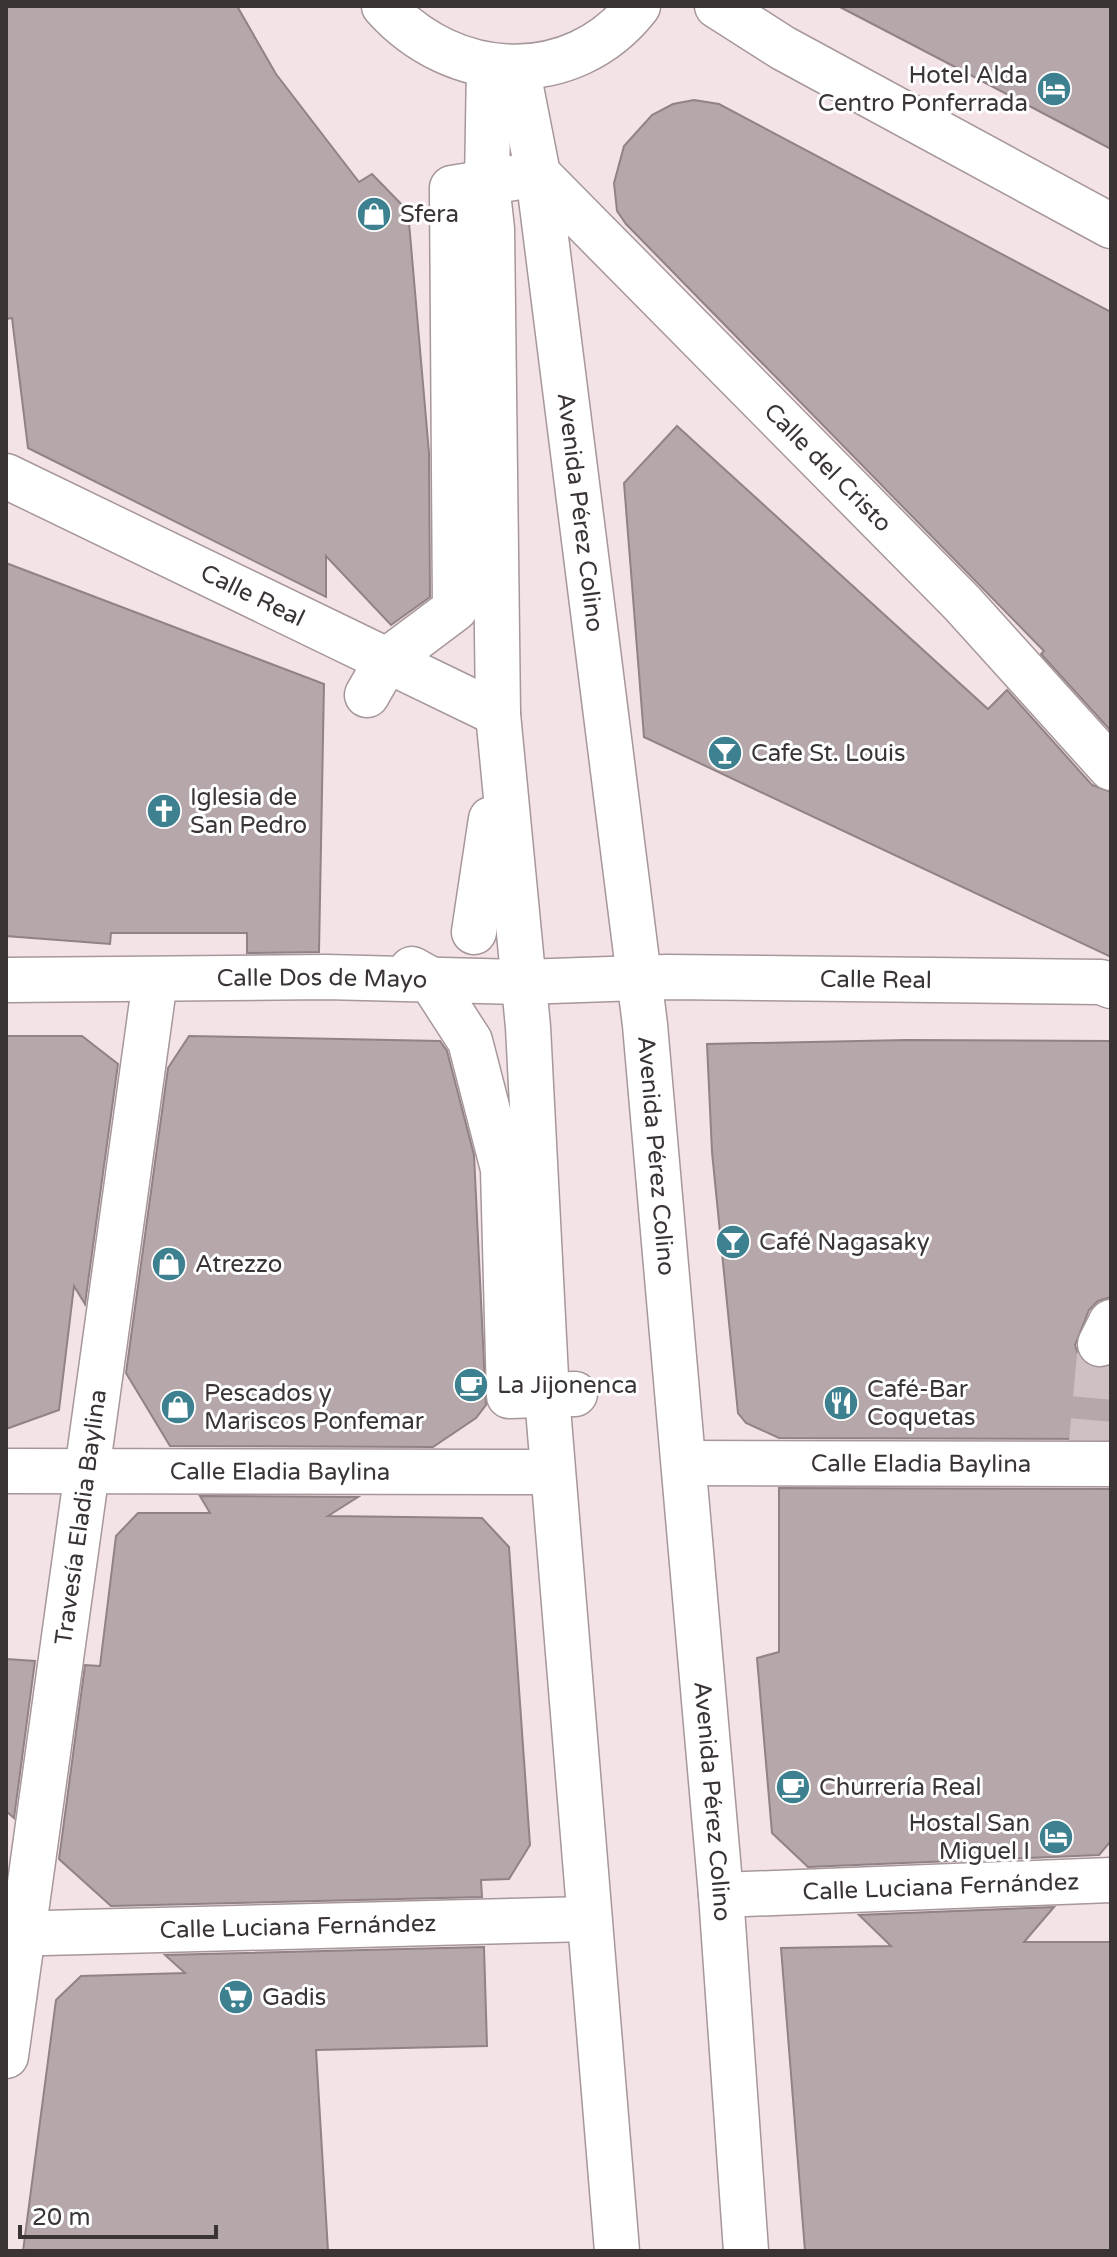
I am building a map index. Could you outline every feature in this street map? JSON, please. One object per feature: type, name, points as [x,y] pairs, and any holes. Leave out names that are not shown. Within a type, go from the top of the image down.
[{"type":"street","points":[[384,6],[425,43],[451,56],[503,67],[544,64],[575,55],[609,36],[638,6]]},
{"type":"street","points":[[717,6],[783,48],[1111,226]]},
{"type":"street","points":[[503,67],[487,184],[492,229],[490,587],[501,758],[562,1395],[552,1472],[617,2251]]},
{"type":"street","name":"Avenida Pérez Colino","points":[[503,67],[538,174],[639,977],[685,1463],[721,1895],[746,2251]]},
{"type":"street","points":[[487,184],[538,174]]},
{"type":"street","name":"Calle del Cristo","points":[[538,174],[962,603],[1111,768]]},
{"type":"street","name":"Calle Real","points":[[6,476],[377,678],[498,714]]},
{"type":"street","points":[[377,678],[455,609],[490,587]]},
{"type":"street","points":[[474,932],[501,758]]},
{"type":"street","points":[[391,957],[430,979],[470,1041],[503,1169],[509,1396],[562,1395]]},
{"type":"street","name":"Calle Dos de Mayo","points":[[6,980],[430,979],[523,982],[639,977]]},
{"type":"street","name":"Calle Real","points":[[639,977],[907,977],[1101,982],[1111,986]]},
{"type":"street","name":"Travesía Eladia Baylina","points":[[6,2056],[16,1933],[155,980]]},
{"type":"street","name":"Calle Eladia Baylina","points":[[685,1463],[1111,1464]]},
{"type":"street","name":"Calle Eladia Baylina","points":[[6,1471],[552,1472]]},
{"type":"street","name":"Calle Luciana Fernández","points":[[721,1895],[1111,1880]]},
{"type":"street","name":"Calle Luciana Fernández","points":[[16,1933],[589,1919]]},
{"type":"building","points":[[6,6],[237,6],[276,74],[359,182],[372,174],[408,211],[429,453],[430,597],[391,625],[326,556],[326,597],[28,448],[12,318],[6,319]]},
{"type":"building","name":"Hotel Alda Centro Ponferrada","points":[[838,6],[1111,6],[1111,149],[959,69]]},
{"type":"building","points":[[694,100],[719,104],[1111,312],[1111,731],[1041,654],[1044,651],[626,224],[617,211],[614,183],[624,146],[652,115],[673,104]]},
{"type":"building","points":[[677,426],[988,709],[1007,690],[1092,785],[1111,792],[1111,957],[644,737],[624,483]]},
{"type":"building","name":"Iglesia de San Pedro","points":[[6,563],[324,684],[319,952],[247,953],[247,933],[111,933],[110,944],[6,936]]},
{"type":"building","points":[[6,1036],[82,1036],[118,1064],[85,1304],[74,1286],[59,1410],[6,1429]]},
{"type":"building","points":[[189,1036],[440,1041],[447,1051],[474,1155],[486,1405],[476,1418],[433,1447],[170,1446],[126,1373],[168,1068]]},
{"type":"building","points":[[907,1040],[1111,1041],[1111,1297],[1098,1301],[1089,1310],[1075,1345],[1079,1357],[1088,1366],[1101,1369],[1111,1366],[1111,1439],[779,1438],[746,1423],[738,1413],[712,1152],[707,1044]]},
{"type":"building","points":[[779,1488],[1111,1489],[1111,1841],[1099,1855],[808,1867],[772,1833],[757,1658],[779,1652]]},
{"type":"building","points":[[200,1496],[358,1497],[328,1516],[482,1518],[509,1547],[530,1845],[509,1879],[481,1880],[482,1897],[111,1906],[59,1859],[85,1665],[100,1666],[116,1536],[138,1513],[210,1513]]},
{"type":"building","points":[[6,1659],[35,1661],[14,1818],[6,1811]]},
{"type":"building","points":[[1054,1907],[1024,1942],[1111,1942],[1111,2251],[805,2251],[781,1948],[891,1946],[859,1915]]},
{"type":"building","points":[[484,1947],[487,2046],[316,2050],[328,2251],[23,2251],[56,2000],[81,1976],[185,1973],[165,1955]]},
{"type":"tunnel","points":[[1089,1464],[1100,1344]]},
{"type":"place","name":"Hotel Alda Centro Ponferrada","points":[[1054,89]]},
{"type":"place","name":"Sfera","points":[[374,214]]},
{"type":"place","name":"Cafe St. Louis","points":[[725,753]]},
{"type":"place","name":"Iglesia de San Pedro","points":[[164,811]]},
{"type":"place","name":"Café Nagasaky","points":[[733,1242]]},
{"type":"place","name":"Atrezzo","points":[[169,1264]]},
{"type":"place","name":"La Jijonenca","points":[[471,1385]]},
{"type":"place","name":"Café-Bar Coquetas","points":[[841,1403]]},
{"type":"place","name":"Pescados y Mariscos Ponfemar","points":[[178,1407]]},
{"type":"place","name":"Churrería Real","points":[[793,1787]]},
{"type":"place","name":"Hostal San Miguel I","points":[[1056,1837]]},
{"type":"place","name":"Gadis","points":[[236,1997]]}]
